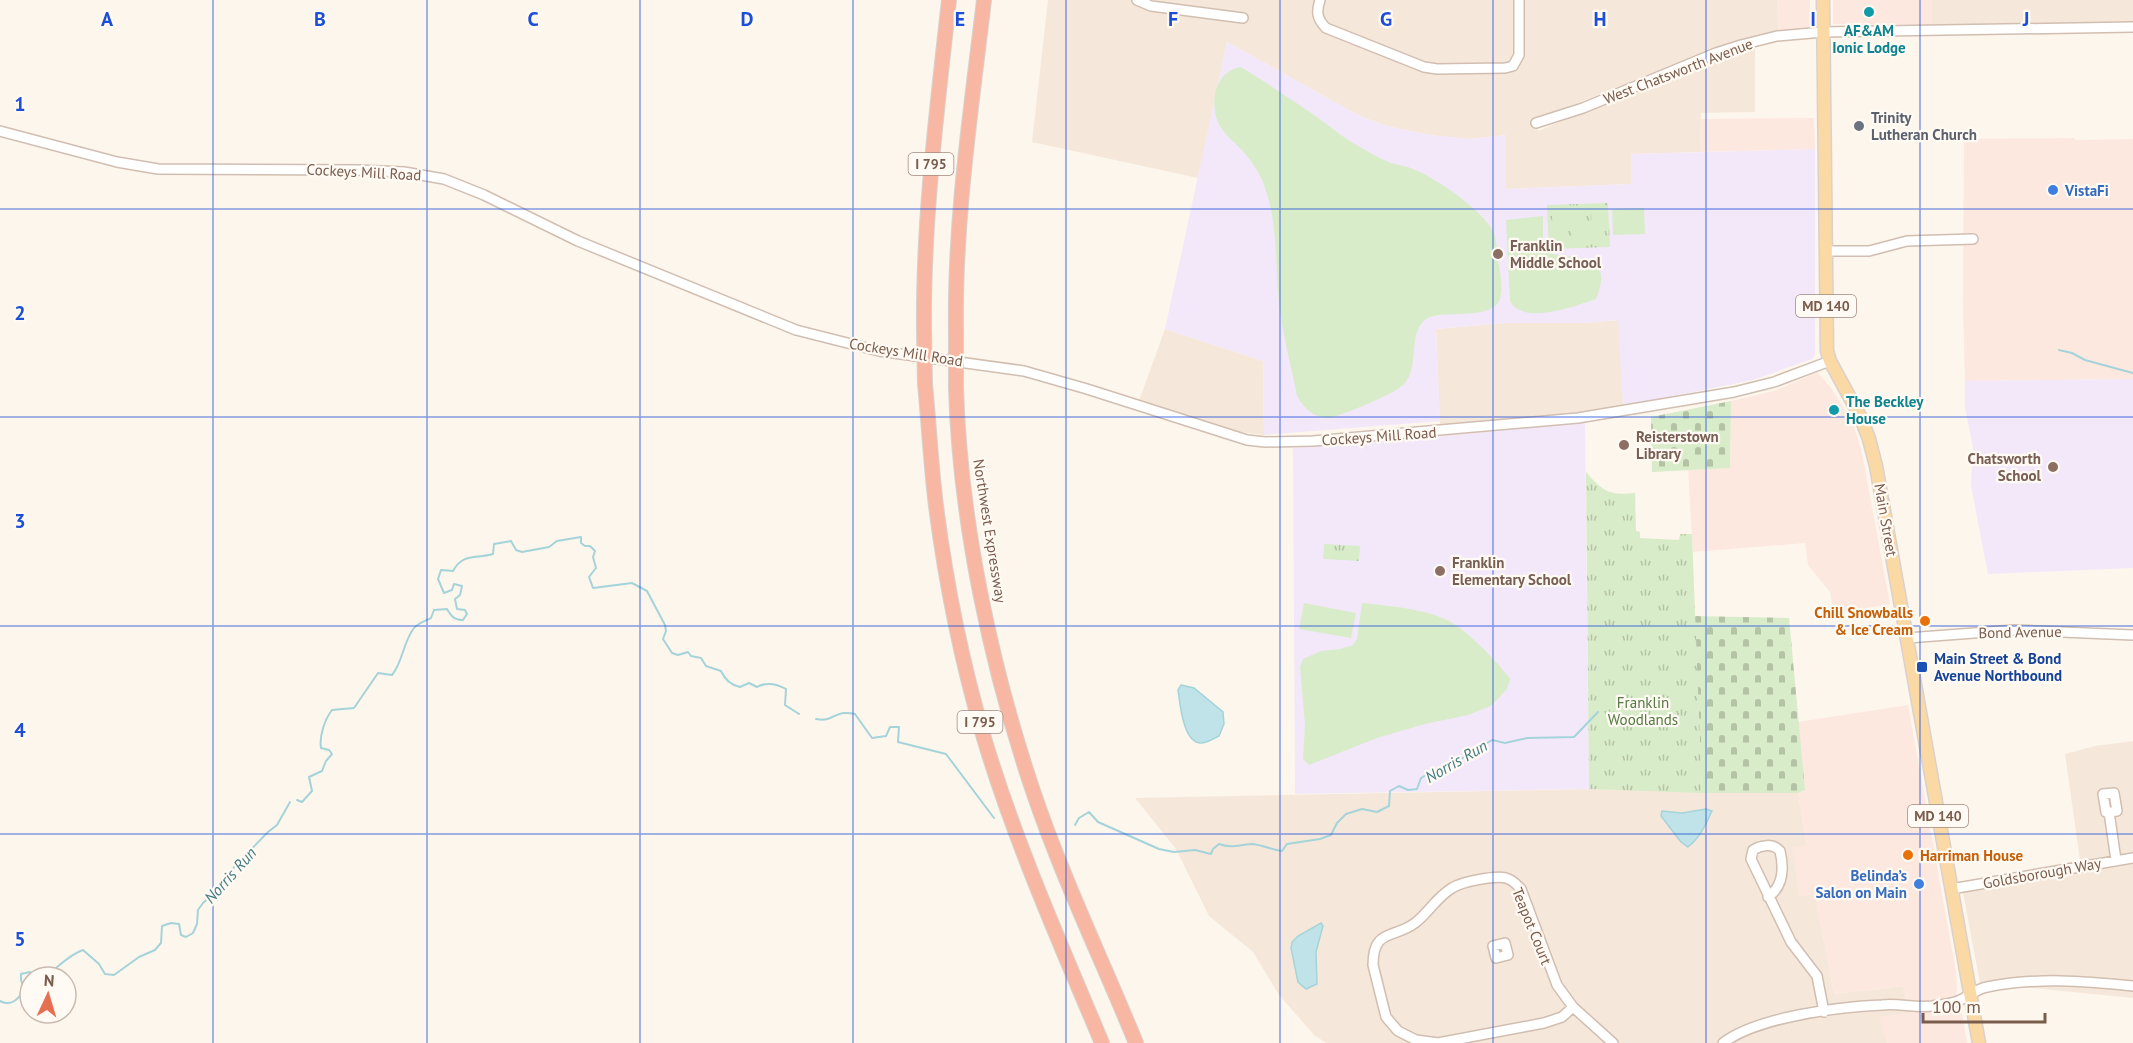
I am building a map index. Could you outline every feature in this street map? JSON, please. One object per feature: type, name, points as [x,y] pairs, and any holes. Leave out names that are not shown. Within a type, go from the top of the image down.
[{"type":"highway","name":"I 795","points":[[949,0],[929,182],[925,242],[925,384],[936,506],[960,641],[984,736],[1030,868],[1102,1043]]},
{"type":"highway","name":"Northwest Expressway","points":[[984,0],[959,224],[955,289],[957,421],[971,539],[990,634],[1013,727],[1034,795],[1087,931],[1136,1043]]},
{"type":"main road","name":"Main Street","points":[[1822,0],[1826,341],[1830,361],[1856,407],[1869,439],[1979,1043]]},
{"type":"street","points":[[1137,0],[1151,6],[1243,18]]},
{"type":"street","points":[[1320,0],[1318,18],[1326,28],[1424,67],[1437,69],[1513,66],[1519,55],[1519,0]]},
{"type":"street","name":"West Chatsworth Avenue","points":[[1536,123],[1582,108],[1716,53],[1777,36],[1823,32],[2133,27]]},
{"type":"street","name":"Cockeys Mill Road","points":[[0,131],[117,162],[158,170],[346,170],[404,172],[444,179],[484,195],[578,241],[796,330],[879,351],[1026,371],[1247,440],[1312,441],[1578,418],[1734,392],[1774,382],[1830,361]]},
{"type":"street","points":[[1826,251],[1869,251],[1907,241],[1973,239]]},
{"type":"street","name":"Bond Avenue","points":[[1907,639],[2014,630],[2133,634]]},
{"type":"street","points":[[2109,812],[2116,860]]},
{"type":"street","points":[[1768,897],[1776,891],[1781,880],[1780,851],[1769,845],[1753,850],[1751,859],[1768,897],[1791,942],[1817,976],[1824,1012]]},
{"type":"street","name":"Goldsborough Way","points":[[1951,889],[2133,858]]},
{"type":"street","name":"Teapot Court","points":[[1573,1007],[1562,1017],[1544,1023],[1438,1043],[1416,1040],[1398,1031],[1386,1017],[1372,965],[1375,948],[1382,938],[1415,923],[1452,888],[1504,877],[1515,882],[1521,889],[1557,985],[1573,1007],[1613,1043]]},
{"type":"street","points":[[1723,1043],[1742,1031],[1763,1023],[1883,1004],[1929,1006],[1956,1002],[1984,987],[2041,980],[2076,980],[2133,986]]},
{"type":"shaded area","points":[[1048,0],[1777,0],[1779,32],[1759,35],[1720,47],[1534,120],[1538,131],[1716,57],[1755,45],[1755,112],[1701,113],[1700,152],[1632,154],[1631,184],[1505,189],[1506,135],[1469,139],[1430,135],[1386,126],[1358,115],[1227,42],[1198,178],[1032,142]]},
{"type":"shaded area","points":[[1777,0],[1810,0],[1810,27],[1779,32]]},
{"type":"shaded area","points":[[1833,0],[1932,0],[1932,25],[1833,24]]},
{"type":"shaded area","points":[[1932,0],[2133,0],[2133,22],[1932,25]]},
{"type":"shaded area","name":"Franklin Middle School","points":[[1227,42],[1358,115],[1386,126],[1430,135],[1469,139],[1506,135],[1506,189],[1631,184],[1631,154],[1815,149],[1815,355],[1812,359],[1753,380],[1623,406],[1618,320],[1584,323],[1505,323],[1436,329],[1440,421],[1264,435],[1263,361],[1165,329]]},
{"type":"shaded area","points":[[1814,118],[1815,149],[1700,152],[1701,119]]},
{"type":"shaded area","points":[[2074,138],[2075,140],[2133,139],[2133,379],[1965,381],[1964,139]]},
{"type":"shaded area","points":[[1619,320],[1623,406],[1576,413],[1440,426],[1436,329],[1505,323],[1584,323]]},
{"type":"shaded area","points":[[1165,329],[1263,361],[1264,435],[1233,431],[1139,401]]},
{"type":"shaded area","points":[[1816,373],[1831,388],[1848,415],[1861,448],[1890,604],[1834,614],[1830,592],[1808,565],[1805,543],[1693,552],[1688,470],[1730,468],[1731,401],[1774,391]]},
{"type":"shaded area","name":"Chatsworth School","points":[[2133,379],[2133,568],[1988,574],[1971,486],[1973,448],[1965,408],[1965,381]]},
{"type":"shaded area","name":"Franklin Elementary School","points":[[1585,421],[1589,789],[1295,794],[1293,448],[1498,431]]},
{"type":"shaded area","points":[[1908,705],[1956,972],[1955,998],[1932,1002],[1906,1000],[1902,986],[1834,994],[1815,894],[1800,896],[1792,848],[1807,845],[1798,793],[1805,790],[1798,722]]},
{"type":"shaded area","points":[[2133,741],[2133,998],[1980,983],[1961,882],[2080,860],[2065,754],[2095,746]]},
{"type":"shaded area","points":[[1589,789],[1798,793],[1807,846],[1793,848],[1800,896],[1815,894],[1834,994],[1903,986],[1906,1000],[1932,1002],[1955,998],[1956,1006],[1880,1018],[1887,1043],[1326,1043],[1314,1035],[1279,995],[1253,952],[1209,916],[1176,849],[1135,798]]},
{"type":"shaded area","points":[[1956,1006],[1962,1014],[1967,1043],[1887,1043],[1879,1017]]},
{"type":"green space","points":[[1241,67],[1356,145],[1391,163],[1422,173],[1445,186],[1486,221],[1495,236],[1501,286],[1499,301],[1494,307],[1476,313],[1433,316],[1426,319],[1420,325],[1417,333],[1412,368],[1405,383],[1381,398],[1331,418],[1320,417],[1311,412],[1297,396],[1280,313],[1274,230],[1264,184],[1247,156],[1223,131],[1215,112],[1216,90],[1222,78],[1233,69]]},
{"type":"green space","points":[[1608,203],[1610,247],[1549,249],[1547,205]]},
{"type":"green space","points":[[1644,208],[1645,234],[1613,235],[1612,209]]},
{"type":"green space","points":[[1585,211],[1586,240],[1573,241],[1571,212]]},
{"type":"green space","points":[[1591,211],[1604,211],[1605,240],[1592,240]]},
{"type":"green space","points":[[1552,212],[1566,212],[1567,241],[1553,241]]},
{"type":"green space","points":[[1543,216],[1543,244],[1547,253],[1581,258],[1597,266],[1601,273],[1601,284],[1596,299],[1563,309],[1537,313],[1517,308],[1510,301],[1506,220]]},
{"type":"green space","points":[[1731,401],[1730,468],[1652,472],[1651,417]]},
{"type":"green space","name":"Franklin Woodlands","points":[[1586,472],[1607,491],[1619,494],[1635,493],[1636,531],[1640,532],[1640,538],[1679,540],[1680,534],[1692,534],[1702,793],[1589,789]]},
{"type":"green space","points":[[1324,544],[1360,546],[1359,561],[1323,559]]},
{"type":"green space","points":[[1304,603],[1356,613],[1351,638],[1299,629]]},
{"type":"green space","points":[[1362,603],[1415,610],[1453,623],[1505,672],[1510,679],[1507,689],[1491,706],[1468,715],[1425,724],[1377,738],[1309,765],[1303,759],[1305,725],[1300,667],[1303,659],[1321,651],[1353,645],[1357,639]]},
{"type":"green space","points":[[1694,616],[1789,618],[1805,790],[1798,793],[1702,793]]},
{"type":"water","points":[[1181,685],[1194,688],[1223,712],[1224,724],[1219,736],[1201,743],[1190,737],[1181,712],[1178,690]]},
{"type":"water","points":[[1706,809],[1712,811],[1699,835],[1688,847],[1681,842],[1661,816],[1662,811],[1682,813]]},
{"type":"water","points":[[1321,923],[1323,926],[1316,952],[1317,984],[1306,989],[1298,982],[1291,948],[1292,942]]},
{"type":"waterway","points":[[2059,350],[2072,353],[2085,360],[2133,373]]},
{"type":"waterway","points":[[297,800],[302,802],[312,791],[309,777],[322,771],[332,754],[329,750],[321,748],[323,728],[332,710],[354,708],[378,673],[392,675],[399,664],[410,634],[414,628],[431,618],[434,610],[447,609],[453,617],[460,620],[463,620],[467,614],[465,610],[457,609],[455,599],[460,595],[462,586],[454,584],[452,590],[444,593],[438,579],[441,570],[453,571],[461,561],[493,554],[494,544],[511,541],[516,550],[522,552],[549,547],[557,541],[581,537],[581,543],[590,546],[595,551],[593,557],[596,568],[589,577],[593,588],[632,583],[647,591],[665,625],[666,631],[663,639],[672,653],[678,655],[688,652],[691,656],[701,658],[706,666],[721,671],[726,679],[740,687],[749,683],[757,687],[768,684],[783,687],[786,689],[785,705],[799,714]]},
{"type":"waterway","name":"Norris Run","points":[[1075,825],[1079,818],[1089,812],[1098,822],[1159,849],[1174,852],[1195,850],[1211,854],[1219,844],[1232,846],[1253,844],[1282,851],[1287,844],[1331,835],[1337,823],[1346,814],[1362,809],[1377,812],[1389,806],[1390,791],[1399,786],[1408,790],[1417,789],[1421,778],[1461,759],[1492,740],[1505,743],[1527,738],[1574,737],[1598,712]]},
{"type":"waterway","points":[[816,719],[827,719],[843,713],[855,714],[872,738],[886,736],[890,727],[899,727],[898,742],[946,754],[994,818]]},
{"type":"waterway","name":"Norris Run","points":[[59,965],[83,950],[99,964],[105,974],[114,975],[139,957],[155,950],[161,943],[162,926],[171,923],[179,924],[181,935],[186,937],[193,933],[197,924],[198,910],[203,903],[228,881],[234,867],[277,825],[290,802]]},
{"type":"waterway","name":"Norris Run","points":[[0,1001],[8,1003],[18,998]]},
{"type":"place","name":"AF&AM Ionic Lodge","points":[[1869,12]]},
{"type":"place","name":"Trinity Lutheran Church","points":[[1859,126]]},
{"type":"place","name":"VistaFi","points":[[2053,190]]},
{"type":"place","name":"Franklin Middle School","points":[[1498,254]]},
{"type":"place","name":"The Beckley House","points":[[1834,410]]},
{"type":"place","name":"Reisterstown Library","points":[[1624,445]]},
{"type":"place","name":"Chatsworth School","points":[[2053,467]]},
{"type":"place","name":"Franklin Elementary School","points":[[1440,571]]},
{"type":"place","name":"Chill Snowballs & Ice Cream","points":[[1925,621]]},
{"type":"place","name":"Main Street & Bond Avenue Northbound","points":[[1922,667]]},
{"type":"place","name":"Harriman House","points":[[1908,855]]},
{"type":"place","name":"Belinda’s Salon on Main","points":[[1919,884]]}]
